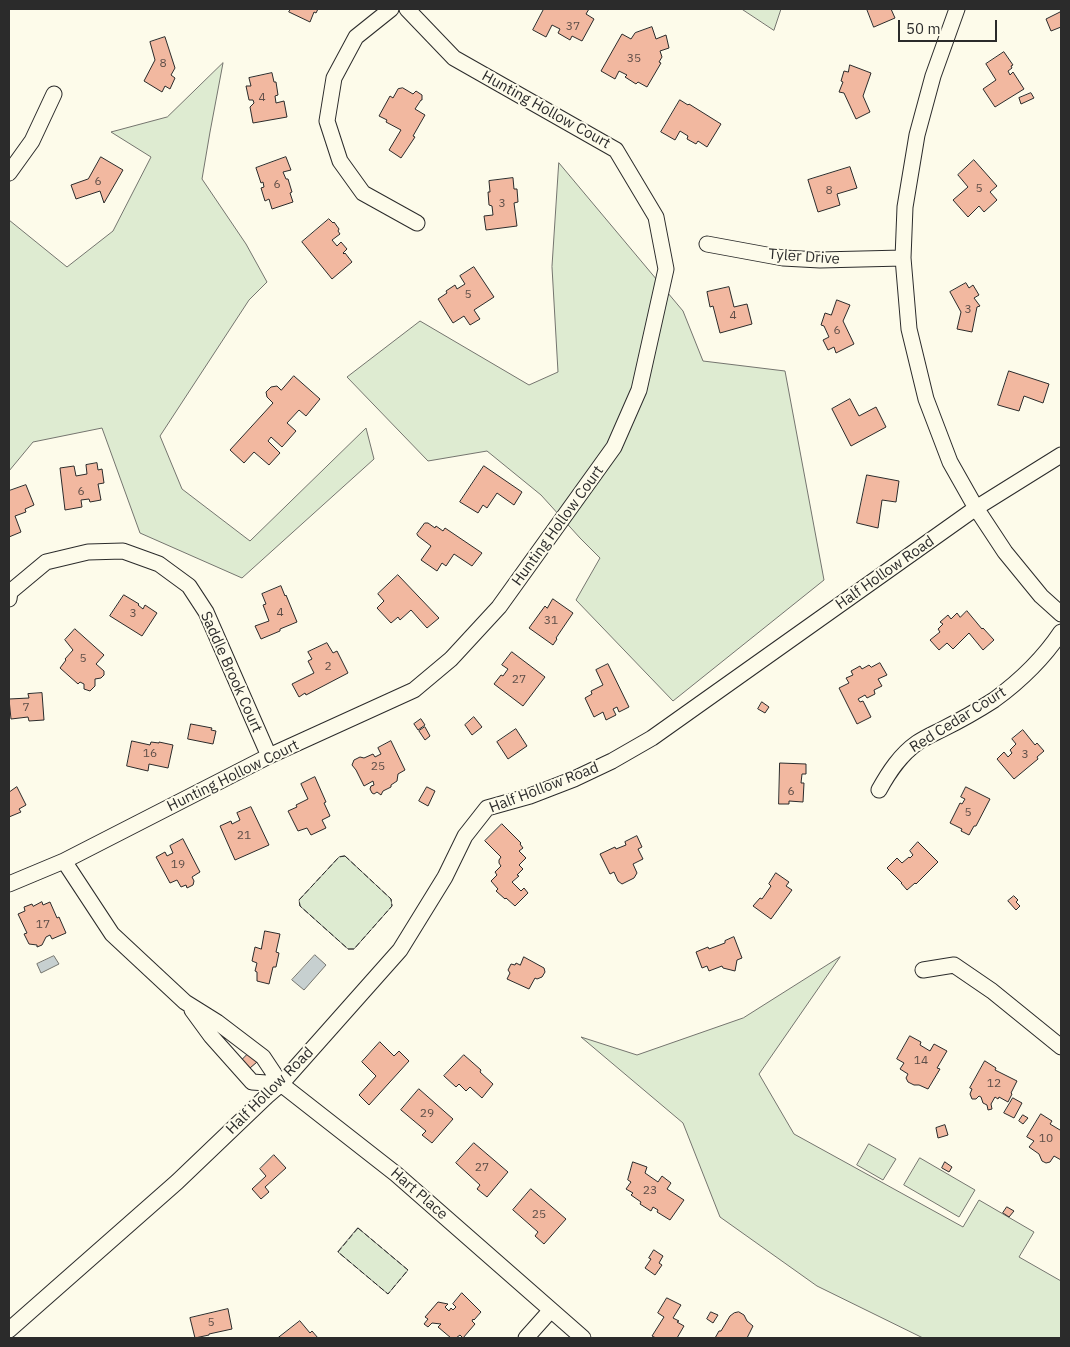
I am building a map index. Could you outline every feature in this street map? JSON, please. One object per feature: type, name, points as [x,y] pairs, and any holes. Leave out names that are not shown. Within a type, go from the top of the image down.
[{"type":"street","points":[[391,9],[356,37],[334,78],[327,121],[340,160],[363,193],[417,223]]},
{"type":"street","name":"Hunting Hollow Court","points":[[9,884],[64,861],[269,756],[414,690],[451,659],[499,607],[614,447],[640,390],[666,269],[656,216],[616,150],[454,58],[407,9]]},
{"type":"street","points":[[957,9],[933,76],[917,135],[905,207],[903,258],[909,330],[926,399],[950,462],[976,508],[1005,552],[1041,596],[1061,614]]},
{"type":"street","points":[[9,174],[32,141],[54,94]]},
{"type":"street","name":"Tyler Drive","points":[[706,244],[783,258],[820,260],[903,258]]},
{"type":"street","name":"Half Hollow Road","points":[[9,1330],[177,1182],[281,1084],[400,950],[445,876],[465,836],[486,808],[530,796],[574,779],[612,761],[652,738],[976,508],[1061,455]]},
{"type":"street","name":"Saddle Brook Court","points":[[9,598],[10,592],[46,562],[88,552],[123,551],[159,564],[189,586],[206,612],[269,756]]},
{"type":"street","name":"Red Cedar Court","points":[[879,790],[895,763],[917,743],[993,700],[1034,667],[1061,632]]},
{"type":"street","points":[[64,861],[112,934],[185,1002],[211,1036],[252,1082],[281,1084]]},
{"type":"street","points":[[922,970],[954,965],[992,991],[1061,1047]]},
{"type":"street","name":"Hart Place","points":[[185,1002],[217,1022],[263,1057],[281,1084],[396,1174],[583,1338]]},
{"type":"street","points":[[526,1338],[551,1310]]},
{"type":"street","name":"Hart Place","points":[[551,1310],[589,1338]]},
{"type":"green space","points":[[742,9],[781,9],[774,30]]},
{"type":"green space","points":[[223,63],[202,179],[246,244],[267,282],[249,300],[160,436],[182,489],[250,541],[366,428],[374,459],[242,578],[140,533],[102,428],[33,442],[9,471],[9,220],[67,267],[113,231],[151,157],[111,132],[167,117]]},
{"type":"green space","points":[[559,163],[683,311],[703,361],[785,371],[824,580],[673,701],[576,600],[600,558],[541,495],[487,451],[428,461],[347,377],[420,321],[529,385],[558,372],[552,267]]},
{"type":"green space","points":[[345,856],[391,899],[392,906],[354,949],[348,949],[300,906],[299,900],[339,857]]},
{"type":"green space","points":[[840,957],[759,1074],[794,1134],[963,1227],[979,1200],[1034,1232],[1019,1257],[1061,1281],[1061,1338],[923,1338],[817,1286],[720,1217],[683,1123],[581,1037],[637,1055],[743,1018]]},
{"type":"green space","points":[[869,1144],[896,1159],[883,1180],[857,1165]]},
{"type":"green space","points":[[920,1158],[975,1190],[959,1217],[904,1185]]},
{"type":"green space","points":[[358,1228],[408,1270],[388,1294],[338,1252]]},
{"type":"shaded area","points":[[315,955],[326,965],[304,990],[292,980]]},
{"type":"shaded area","points":[[54,956],[59,964],[41,973],[37,964]]},
{"type":"building","points":[[291,9],[318,9],[316,13],[314,12],[310,22],[289,12]]},
{"type":"building","points":[[544,9],[589,9],[586,14],[594,19],[582,41],[572,36],[570,40],[558,33],[560,29],[552,25],[546,37],[533,30]]},
{"type":"building","points":[[867,9],[891,9],[895,18],[874,27]]},
{"type":"building","points":[[1061,9],[1061,27],[1051,31],[1046,19],[1060,12]]},
{"type":"building","points":[[652,27],[656,39],[666,35],[669,48],[660,51],[662,57],[659,62],[661,63],[647,87],[638,82],[636,84],[625,77],[627,75],[619,71],[615,79],[601,71],[622,34],[631,39],[635,33]]},
{"type":"building","points":[[165,37],[175,68],[171,75],[175,78],[170,89],[165,86],[162,92],[144,81],[155,60],[150,42]]},
{"type":"building","points":[[1004,52],[1013,65],[1008,71],[1010,75],[1013,72],[1024,89],[995,107],[983,89],[996,80],[986,64]]},
{"type":"building","points":[[850,65],[871,73],[863,96],[870,112],[856,119],[844,93],[839,92],[843,82],[841,81],[844,71],[848,72]]},
{"type":"building","points":[[272,73],[278,95],[275,96],[276,103],[284,101],[287,117],[253,123],[250,107],[254,103],[253,100],[249,100],[246,86],[251,86],[249,78]]},
{"type":"building","points":[[403,88],[413,94],[416,91],[422,95],[422,100],[415,109],[425,115],[413,136],[415,137],[401,158],[389,150],[401,130],[379,116],[390,96],[393,98],[398,89]]},
{"type":"building","points":[[1031,93],[1034,98],[1021,104],[1019,98]]},
{"type":"building","points":[[680,100],[721,124],[707,147],[698,141],[696,144],[687,139],[688,136],[680,131],[675,140],[661,132]]},
{"type":"building","points":[[101,157],[123,170],[104,203],[100,191],[76,199],[71,185],[88,179]]},
{"type":"building","points":[[286,157],[291,170],[283,172],[286,179],[288,179],[293,202],[272,209],[269,199],[265,201],[261,188],[264,187],[263,182],[261,183],[256,168]]},
{"type":"building","points":[[974,160],[997,186],[990,192],[997,200],[984,212],[979,206],[968,217],[953,200],[968,187],[958,175]]},
{"type":"building","points":[[850,167],[857,188],[837,194],[840,205],[818,212],[808,180]]},
{"type":"building","points":[[513,178],[514,189],[517,189],[518,202],[514,203],[517,226],[486,230],[484,216],[493,215],[492,206],[489,205],[489,181]]},
{"type":"building","points":[[329,219],[334,222],[340,234],[332,240],[337,246],[341,242],[347,249],[343,253],[352,262],[332,279],[302,242]]},
{"type":"building","points":[[474,267],[494,297],[474,310],[480,319],[470,325],[464,316],[453,323],[438,299],[455,285],[457,289],[465,284],[460,276]]},
{"type":"building","points":[[966,283],[969,288],[973,285],[979,295],[974,298],[980,306],[977,307],[972,332],[957,329],[961,312],[950,292]]},
{"type":"building","points":[[729,287],[734,307],[747,304],[752,324],[720,333],[713,306],[710,307],[707,292]]},
{"type":"building","points":[[837,300],[850,305],[843,321],[854,344],[836,353],[834,347],[828,350],[823,340],[829,337],[824,326],[821,325],[825,313],[831,315]]},
{"type":"building","points":[[1009,371],[1049,384],[1043,403],[1024,396],[1019,411],[998,405]]},
{"type":"building","points":[[294,376],[320,399],[306,416],[299,410],[287,423],[296,431],[282,447],[271,437],[268,441],[280,453],[269,465],[254,452],[244,463],[230,450],[273,403],[267,397],[266,392],[271,387],[277,386],[281,390]]},
{"type":"building","points":[[850,399],[859,416],[876,407],[886,427],[851,446],[832,409]]},
{"type":"building","points":[[97,463],[98,470],[102,469],[104,483],[98,484],[101,500],[90,502],[89,499],[81,500],[82,507],[65,510],[60,468],[74,466],[76,476],[87,474],[86,465]]},
{"type":"building","points":[[484,466],[522,492],[514,505],[497,493],[487,508],[483,505],[478,513],[460,502]]},
{"type":"building","points":[[867,475],[899,481],[896,502],[882,500],[878,528],[857,523]]},
{"type":"building","points":[[26,485],[34,505],[25,509],[26,512],[15,516],[21,532],[9,537],[9,491]]},
{"type":"building","points":[[425,523],[435,528],[436,526],[443,531],[445,528],[482,553],[472,566],[454,554],[446,566],[442,563],[437,571],[421,560],[431,546],[417,534]]},
{"type":"building","points":[[398,575],[439,618],[427,628],[411,610],[400,620],[398,617],[391,623],[377,608],[384,601],[378,594]]},
{"type":"building","points":[[281,586],[297,622],[261,639],[255,626],[269,621],[263,605],[266,604],[262,594]]},
{"type":"building","points":[[124,595],[139,604],[143,609],[145,605],[157,613],[142,636],[110,616]]},
{"type":"building","points":[[553,599],[573,613],[553,645],[529,628],[545,606],[547,608]]},
{"type":"building","points":[[967,611],[994,640],[983,650],[969,633],[953,649],[947,643],[939,650],[930,640],[940,632],[938,629],[943,624],[940,622],[948,615],[951,619],[957,613],[960,617]]},
{"type":"building","points":[[75,629],[104,655],[96,664],[104,671],[104,675],[101,678],[95,679],[95,686],[90,691],[84,689],[84,684],[80,682],[78,684],[60,668],[73,650],[65,640]]},
{"type":"building","points":[[327,643],[333,653],[337,651],[348,673],[299,697],[292,684],[314,673],[308,661],[312,659],[308,652]]},
{"type":"building","points":[[512,652],[545,677],[523,706],[494,684],[508,669],[502,665]]},
{"type":"building","points":[[880,663],[887,675],[878,679],[882,686],[874,690],[875,694],[867,698],[865,695],[858,699],[860,702],[863,701],[871,717],[857,724],[839,688],[849,683],[846,678],[853,675],[851,671],[860,666],[862,669],[869,665],[871,667]]},
{"type":"building","points":[[608,664],[629,707],[619,712],[617,707],[613,709],[616,715],[606,720],[603,712],[594,717],[585,698],[592,694],[591,691],[603,685],[596,670]]},
{"type":"building","points":[[42,693],[44,720],[29,721],[28,717],[11,719],[9,699],[29,698],[28,694]]},
{"type":"building","points":[[762,702],[769,707],[765,713],[758,709]]},
{"type":"building","points":[[474,717],[482,727],[472,735],[465,725]]},
{"type":"building","points":[[421,719],[425,725],[418,730],[414,724]]},
{"type":"building","points":[[191,724],[212,728],[211,730],[216,731],[213,744],[188,739]]},
{"type":"building","points":[[425,727],[430,736],[425,740],[419,731]]},
{"type":"building","points":[[516,729],[527,746],[508,759],[497,742]]},
{"type":"building","points":[[1023,730],[1035,745],[1037,743],[1044,751],[1037,757],[1038,759],[1014,779],[997,759],[1004,752],[1008,757],[1012,753],[1010,750],[1016,744],[1012,739]]},
{"type":"building","points":[[132,741],[150,745],[151,742],[159,742],[173,745],[168,768],[149,764],[148,771],[127,766]]},
{"type":"building","points":[[391,741],[405,770],[398,774],[397,781],[383,791],[381,795],[377,792],[374,794],[370,789],[374,785],[373,781],[364,786],[352,765],[354,760],[360,757],[364,758],[373,754],[375,757],[381,754],[378,748]]},
{"type":"building","points":[[780,763],[806,764],[806,774],[802,774],[801,783],[804,783],[803,802],[789,801],[789,804],[779,804]]},
{"type":"building","points":[[315,777],[330,816],[322,820],[326,828],[311,835],[307,828],[298,831],[288,811],[308,799],[301,784]]},
{"type":"building","points":[[17,787],[26,805],[19,809],[21,812],[9,817],[9,790]]},
{"type":"building","points":[[427,787],[435,791],[428,806],[419,801]]},
{"type":"building","points":[[966,787],[990,799],[976,826],[974,826],[969,835],[950,823],[960,803],[962,804],[965,799],[961,797]]},
{"type":"building","points":[[251,807],[269,845],[235,860],[220,826],[231,821],[232,824],[240,820],[237,813]]},
{"type":"building","points":[[502,824],[521,843],[523,848],[519,851],[526,858],[519,865],[523,869],[517,875],[519,876],[512,882],[521,891],[524,888],[528,893],[515,906],[496,891],[498,889],[491,881],[497,875],[495,872],[501,866],[499,860],[501,857],[485,841]]},
{"type":"building","points":[[637,836],[642,847],[638,849],[643,859],[633,864],[637,873],[634,878],[622,884],[618,881],[614,872],[610,874],[600,854],[615,847],[616,849],[626,845],[625,842]]},
{"type":"building","points":[[183,839],[200,872],[192,877],[193,885],[187,888],[186,885],[181,887],[177,880],[170,883],[156,857],[165,852],[167,856],[173,853],[170,846]]},
{"type":"building","points":[[918,842],[938,862],[916,884],[907,890],[887,868],[897,858],[902,863],[910,858],[913,855],[910,851]]},
{"type":"building","points":[[776,873],[789,882],[786,886],[792,890],[771,919],[753,906],[760,898],[762,899],[771,886],[769,884]]},
{"type":"building","points":[[1014,896],[1020,906],[1016,910],[1008,901]]},
{"type":"building","points":[[42,902],[43,905],[50,902],[66,933],[52,939],[50,935],[46,937],[42,945],[37,947],[37,945],[29,944],[24,934],[27,933],[18,914],[25,911],[24,907]]},
{"type":"building","points":[[265,931],[280,934],[276,952],[279,953],[276,967],[273,967],[269,984],[257,981],[257,972],[255,971],[257,963],[252,961],[255,947],[261,949]]},
{"type":"building","points":[[734,937],[742,958],[737,960],[735,971],[723,968],[722,966],[709,971],[707,966],[702,968],[696,952],[725,943],[725,941]]},
{"type":"building","points":[[524,957],[544,968],[545,972],[542,977],[535,978],[529,989],[507,979],[511,964],[515,965],[516,963],[520,965]]},
{"type":"building","points":[[910,1036],[921,1042],[920,1045],[930,1051],[934,1044],[947,1051],[937,1068],[940,1069],[928,1089],[908,1082],[906,1078],[908,1074],[900,1069],[904,1063],[897,1059]]},
{"type":"building","points":[[380,1042],[394,1056],[399,1051],[409,1061],[369,1105],[359,1095],[376,1076],[362,1062]]},
{"type":"building","points":[[249,1053],[257,1062],[250,1068],[242,1060]]},
{"type":"building","points":[[464,1055],[493,1084],[482,1098],[470,1087],[466,1091],[459,1084],[456,1087],[444,1076]]},
{"type":"building","points":[[985,1061],[996,1068],[995,1070],[1017,1081],[1008,1102],[995,1097],[991,1104],[992,1109],[988,1110],[981,1097],[972,1099],[970,1094],[972,1089],[970,1088]]},
{"type":"building","points":[[419,1089],[453,1119],[432,1143],[422,1135],[426,1131],[401,1110]]},
{"type":"building","points":[[1013,1098],[1022,1103],[1014,1118],[1004,1113]]},
{"type":"building","points":[[1041,1114],[1052,1121],[1050,1124],[1061,1129],[1061,1160],[1054,1156],[1050,1162],[1046,1163],[1042,1161],[1039,1154],[1029,1147],[1034,1141],[1027,1137]]},
{"type":"building","points":[[1023,1115],[1028,1118],[1023,1124],[1019,1121]]},
{"type":"building","points":[[945,1125],[948,1135],[938,1138],[936,1128]]},
{"type":"building","points":[[474,1143],[508,1172],[487,1197],[477,1189],[480,1185],[456,1163]]},
{"type":"building","points":[[274,1155],[286,1168],[265,1187],[269,1192],[261,1199],[252,1189],[266,1176],[260,1169]]},
{"type":"building","points":[[633,1162],[647,1167],[645,1173],[658,1182],[662,1176],[671,1183],[667,1189],[684,1200],[670,1220],[657,1212],[658,1210],[653,1207],[651,1211],[640,1204],[641,1202],[631,1195],[633,1193],[626,1189],[631,1182],[628,1180]]},
{"type":"building","points":[[945,1162],[952,1167],[949,1172],[942,1168]]},
{"type":"building","points":[[531,1189],[566,1219],[544,1244],[535,1236],[538,1232],[513,1210]]},
{"type":"building","points":[[1007,1207],[1014,1211],[1009,1217],[1003,1213]]},
{"type":"building","points":[[654,1250],[663,1256],[659,1263],[662,1265],[655,1275],[645,1268]]},
{"type":"building","points":[[462,1293],[481,1312],[473,1319],[472,1321],[475,1324],[463,1338],[460,1335],[456,1338],[451,1338],[438,1327],[441,1324],[432,1323],[428,1327],[424,1324],[428,1319],[425,1317],[438,1302],[448,1304],[445,1307],[449,1311],[451,1308],[453,1310],[456,1307],[453,1304]]},
{"type":"building","points":[[667,1298],[681,1305],[673,1318],[684,1326],[677,1338],[656,1338],[652,1336],[664,1317],[658,1313]]},
{"type":"building","points":[[228,1309],[232,1329],[195,1338],[190,1318]]},
{"type":"building","points":[[711,1312],[718,1315],[713,1323],[707,1319]]},
{"type":"building","points":[[739,1312],[753,1326],[747,1338],[715,1338],[730,1316]]},
{"type":"building","points":[[300,1321],[310,1333],[312,1331],[318,1338],[278,1338]]},
{"type":"fence","points":[[345,856],[391,899],[392,906],[354,949],[348,949],[300,906],[299,900],[339,857],[345,856]]},
{"type":"fence","points":[[358,1228],[408,1270],[388,1294],[338,1252],[358,1228]]}]
